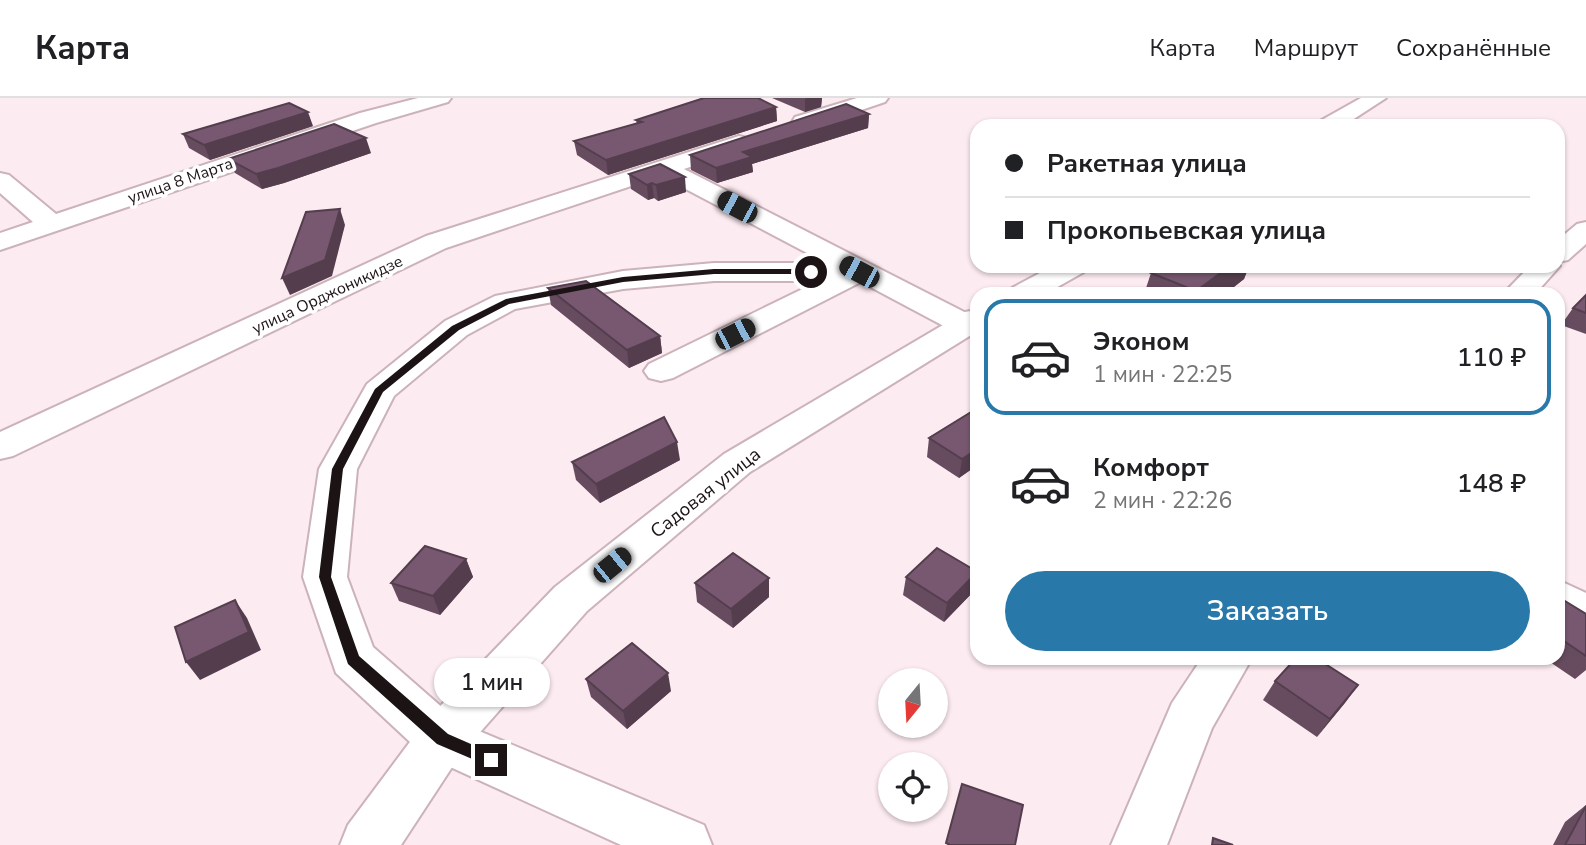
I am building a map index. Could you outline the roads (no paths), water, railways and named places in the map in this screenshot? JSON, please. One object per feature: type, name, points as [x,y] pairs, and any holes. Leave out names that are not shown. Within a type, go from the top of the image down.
[{"type":"street","name":"улица 8 Марта","points":[[0,242],[368,117],[441,98]]},
{"type":"street","name":"улица Орджоникидзе","points":[[0,447],[436,242],[664,168],[782,125],[878,98]]},
{"type":"street","points":[[1340,119],[1376,98]]},
{"type":"street","points":[[344,104],[368,117]]},
{"type":"street","points":[[664,168],[859,272],[970,322]]},
{"type":"street","points":[[0,180],[51,224]]},
{"type":"street","points":[[1565,246],[1578,231]]},
{"type":"street","points":[[661,371],[859,272]]},
{"type":"street","points":[[684,845],[442,739],[353,660],[325,577],[338,469],[379,391],[456,328],[506,302],[623,280],[701,273],[859,272]]},
{"type":"street","points":[[1036,287],[1061,273]]},
{"type":"street","points":[[1525,287],[1539,273]]},
{"type":"street","name":"Садовая улица","points":[[368,845],[442,739],[571,599],[737,463],[970,323]]},
{"type":"street","points":[[1565,602],[1586,616]]},
{"type":"street","points":[[1139,845],[1190,719],[1224,665]]}]
